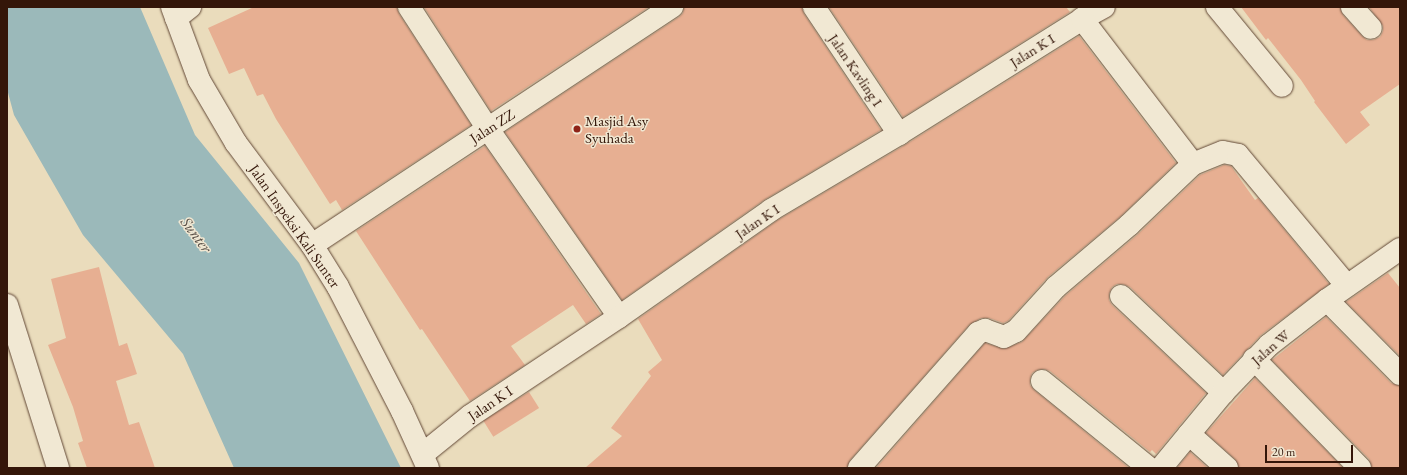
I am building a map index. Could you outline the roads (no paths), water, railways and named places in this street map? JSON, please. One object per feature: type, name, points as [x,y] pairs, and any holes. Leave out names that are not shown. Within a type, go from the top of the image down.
[{"type":"street","points":[[409,7],[488,129],[619,317]]},
{"type":"street","name":"Jalan ZZ","points":[[312,245],[672,7]]},
{"type":"street","name":"Jalan Kavling I","points":[[814,7],[899,134]]},
{"type":"street","name":"Jalan K I","points":[[426,461],[470,416],[619,317],[771,210],[899,134],[1082,19],[1104,7]]},
{"type":"street","points":[[1217,7],[1282,86]]},
{"type":"street","points":[[1352,7],[1371,28]]},
{"type":"street","name":"Jalan Inspeksi Kali Sunter","points":[[179,11],[199,80],[236,142],[312,245],[338,287],[426,461]]},
{"type":"street","points":[[1082,19],[1193,164]]},
{"type":"street","points":[[860,468],[978,333],[985,330],[1004,337],[1016,331],[1056,287],[1130,225],[1193,164],[1223,152],[1238,155],[1347,286]]},
{"type":"street","name":"Jalan W","points":[[1161,468],[1224,393],[1254,359],[1269,345],[1327,300],[1400,249]]},
{"type":"street","points":[[1121,296],[1224,393]]},
{"type":"street","points":[[1327,300],[1400,374]]},
{"type":"street","points":[[7,305],[58,468]]},
{"type":"street","points":[[1254,359],[1360,468]]},
{"type":"street","points":[[1042,381],[1149,468]]},
{"type":"street","points":[[1189,434],[1227,468]]},
{"type":"water","name":"Sunter","points":[[7,7],[140,7],[195,135],[299,263],[401,468],[234,468],[183,354],[83,235],[14,115],[7,89]]},
{"type":"place","name":"Masjid Asy Syuhada","points":[[577,129]]}]
